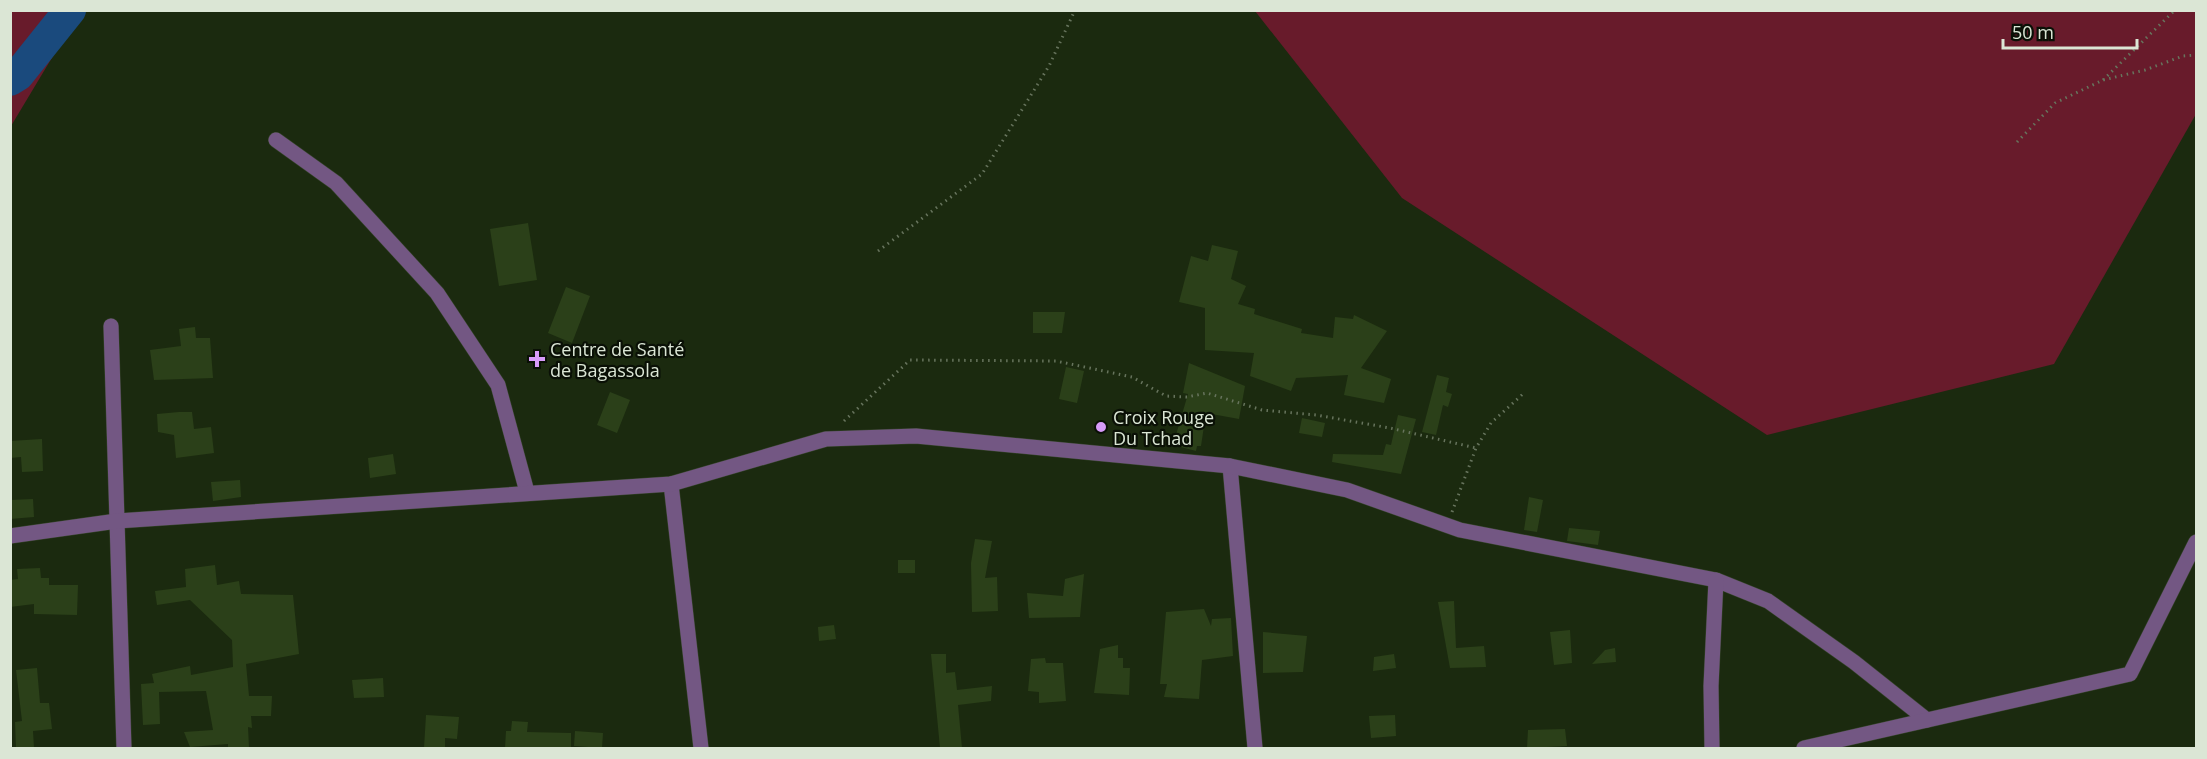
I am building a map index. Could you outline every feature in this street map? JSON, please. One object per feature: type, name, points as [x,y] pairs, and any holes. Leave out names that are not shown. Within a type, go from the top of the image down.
[{"type":"street","points":[[276,140],[336,183],[437,293],[498,385],[527,492]]},
{"type":"street","points":[[111,326],[124,748]]},
{"type":"street","points":[[10,536],[117,521],[671,483],[826,439],[916,436],[1230,466],[1347,490],[1448,525],[1716,580],[1768,601],[1854,662],[1927,720]]},
{"type":"street","points":[[1230,466],[1256,748]]},
{"type":"street","points":[[671,483],[700,748]]},
{"type":"street","points":[[1804,748],[2130,674],[2196,542]]},
{"type":"street","points":[[1712,748],[1710,686],[1716,580]]},
{"type":"path","points":[[878,251],[982,174],[1049,66],[1075,10]]},
{"type":"path","points":[[2103,80],[2175,10]]},
{"type":"path","points":[[2017,142],[2055,103],[2103,80],[2145,70],[2183,56],[2196,55]]},
{"type":"path","points":[[826,439],[910,360],[1056,361],[1132,377],[1166,396],[1187,397],[1207,393],[1262,410],[1316,415],[1380,426],[1476,448]]},
{"type":"path","points":[[1448,525],[1476,448],[1491,423],[1524,393]]},
{"type":"shaded area","points":[[10,11],[80,11],[11,126]]},
{"type":"shaded area","points":[[1255,11],[2196,11],[2196,114],[2054,364],[1767,435],[1402,198]]},
{"type":"building","points":[[528,223],[537,280],[499,286],[490,229]]},
{"type":"building","points":[[1212,245],[1238,251],[1231,279],[1246,286],[1238,304],[1255,309],[1254,314],[1302,329],[1301,333],[1333,338],[1335,317],[1353,319],[1354,315],[1387,331],[1361,368],[1391,379],[1384,403],[1344,395],[1348,375],[1296,378],[1291,391],[1250,376],[1254,353],[1205,350],[1205,308],[1179,302],[1191,256],[1208,261]]},
{"type":"building","points":[[566,287],[590,296],[572,343],[548,333]]},
{"type":"building","points":[[1033,312],[1065,312],[1062,333],[1033,333]]},
{"type":"building","points":[[195,327],[196,338],[210,338],[213,378],[154,380],[150,350],[181,346],[179,329]]},
{"type":"building","points":[[1189,363],[1245,386],[1239,419],[1206,413],[1201,446],[1197,446],[1196,451],[1173,445],[1188,394],[1183,393]]},
{"type":"building","points":[[1066,367],[1084,371],[1077,403],[1059,399]]},
{"type":"building","points":[[1437,375],[1449,378],[1446,392],[1452,394],[1448,407],[1443,405],[1436,435],[1422,432]]},
{"type":"building","points":[[610,392],[630,400],[617,433],[597,425]]},
{"type":"building","points":[[192,412],[194,429],[211,427],[214,453],[176,458],[174,435],[158,432],[157,414]]},
{"type":"building","points":[[1398,415],[1416,419],[1401,474],[1332,462],[1333,454],[1383,455],[1386,444],[1391,445]]},
{"type":"building","points":[[1302,418],[1325,423],[1322,437],[1299,433]]},
{"type":"building","points":[[42,439],[43,471],[22,472],[21,457],[10,458],[10,441]]},
{"type":"building","points":[[393,454],[396,474],[370,478],[368,458]]},
{"type":"building","points":[[240,480],[241,497],[213,501],[211,482]]},
{"type":"building","points":[[1529,497],[1543,500],[1537,532],[1524,530]]},
{"type":"building","points":[[33,499],[34,517],[10,519],[10,500]]},
{"type":"building","points":[[1569,528],[1600,531],[1598,545],[1567,541]]},
{"type":"building","points":[[975,539],[992,541],[985,578],[997,577],[998,611],[972,612],[971,563]]},
{"type":"building","points":[[898,560],[915,560],[915,573],[898,573]]},
{"type":"building","points":[[215,565],[217,585],[239,581],[241,594],[293,595],[299,654],[246,664],[249,696],[272,696],[271,716],[251,716],[252,728],[248,727],[249,748],[228,748],[228,744],[190,747],[184,732],[213,730],[206,691],[159,692],[160,724],[143,725],[141,684],[154,683],[152,674],[190,666],[191,675],[233,667],[232,640],[190,600],[157,605],[155,591],[186,587],[185,569]]},
{"type":"building","points":[[40,568],[41,578],[49,578],[49,585],[78,585],[77,615],[34,614],[34,604],[10,607],[10,580],[18,579],[17,569]]},
{"type":"building","points":[[1084,574],[1080,617],[1029,618],[1027,593],[1063,596],[1065,579]]},
{"type":"building","points":[[1454,601],[1456,648],[1484,646],[1486,667],[1450,668],[1438,602]]},
{"type":"building","points":[[1204,609],[1211,626],[1212,619],[1231,618],[1233,656],[1202,660],[1199,699],[1164,697],[1167,684],[1160,684],[1166,612]]},
{"type":"building","points":[[834,625],[836,639],[819,641],[818,627]]},
{"type":"building","points":[[1570,630],[1572,663],[1554,665],[1550,632]]},
{"type":"building","points":[[1263,632],[1307,636],[1303,672],[1263,673]]},
{"type":"building","points":[[1118,645],[1118,658],[1123,658],[1123,668],[1130,668],[1129,695],[1094,693],[1100,649]]},
{"type":"building","points":[[1615,648],[1616,662],[1592,664],[1605,650]]},
{"type":"building","points":[[931,654],[946,654],[946,673],[955,672],[957,690],[992,686],[991,701],[958,705],[962,748],[940,748]]},
{"type":"building","points":[[1394,654],[1396,668],[1373,671],[1374,657]]},
{"type":"building","points":[[1045,658],[1046,663],[1063,663],[1066,701],[1039,703],[1039,692],[1028,691],[1031,659]]},
{"type":"building","points":[[37,668],[40,703],[49,703],[52,729],[33,731],[34,748],[16,748],[15,722],[22,721],[16,670]]},
{"type":"building","points":[[383,678],[384,697],[354,698],[352,680]]},
{"type":"building","points":[[426,715],[459,717],[457,739],[445,738],[445,748],[424,748]]},
{"type":"building","points":[[1395,715],[1396,736],[1371,738],[1369,716]]},
{"type":"building","points":[[512,721],[528,722],[527,732],[571,733],[571,748],[505,748],[506,731],[511,731]]},
{"type":"building","points":[[1565,729],[1567,746],[1527,748],[1528,730]]},
{"type":"building","points":[[575,731],[603,733],[602,748],[574,746]]},
{"type":"waterway","points":[[10,80],[18,75],[70,10]]},
{"type":"place","name":"Centre de Santé de Bagassola","points":[[537,359]]},
{"type":"place","name":"Croix Rouge Du Tchad","points":[[1101,427]]}]
